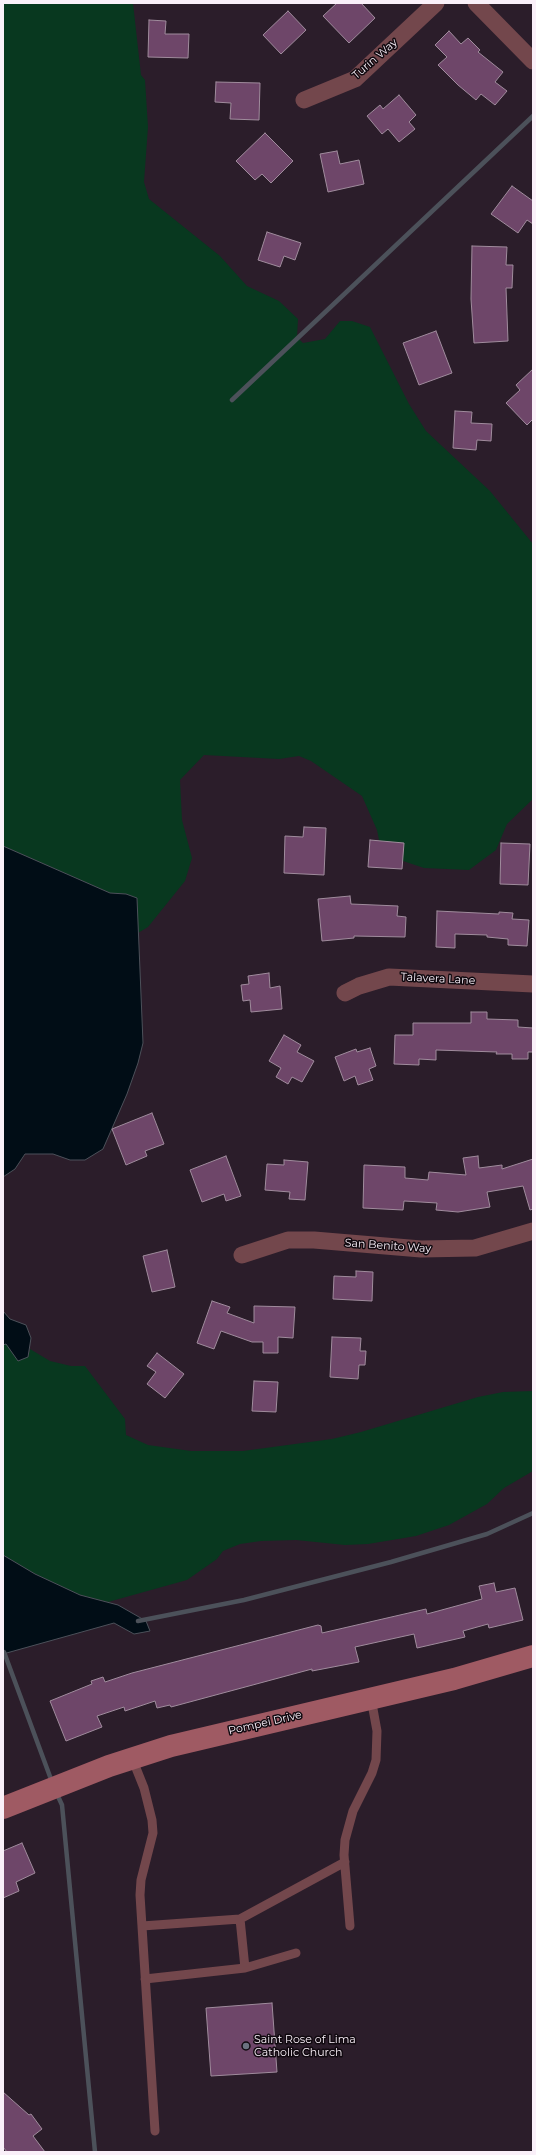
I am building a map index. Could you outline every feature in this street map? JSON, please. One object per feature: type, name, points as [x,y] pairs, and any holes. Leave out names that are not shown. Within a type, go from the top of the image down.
[{"type":"street","name":"Turin Way","points":[[304,100],[355,79],[436,3]]},
{"type":"street","points":[[476,3],[533,61]]},
{"type":"street","name":"Talavera Lane","points":[[345,993],[374,981],[397,977],[533,984]]},
{"type":"street","name":"San Benito Way","points":[[242,1255],[288,1240],[314,1240],[421,1249],[475,1248],[533,1231]]},
{"type":"street","name":"Pompei Drive","points":[[3,1808],[77,1778],[132,1758],[171,1746],[482,1672],[533,1656]]},
{"type":"lane","points":[[350,1926],[345,1862],[347,1828],[376,1760],[377,1732],[371,1698]]},
{"type":"lane","points":[[132,1758],[144,1788],[152,1820],[153,1833],[141,1880],[145,1980],[155,2131]]},
{"type":"lane","points":[[142,1926],[240,1919],[345,1862]]},
{"type":"lane","points":[[240,1919],[245,1968]]},
{"type":"lane","points":[[145,1980],[245,1968],[296,1953]]},
{"type":"green space","points":[[3,3],[133,3],[141,75],[145,80],[148,127],[144,182],[149,199],[220,256],[247,286],[279,301],[298,319],[297,337],[303,343],[325,339],[340,321],[352,321],[370,327],[409,404],[426,431],[490,491],[533,544],[533,799],[507,824],[496,850],[469,870],[424,868],[382,854],[377,830],[362,796],[311,761],[299,756],[279,759],[204,755],[180,780],[182,820],[192,858],[185,881],[148,927],[138,933],[136,898],[126,894],[110,893],[3,846]]},
{"type":"green space","points":[[6,1344],[28,1357],[30,1349],[50,1361],[71,1366],[85,1366],[125,1419],[126,1435],[148,1445],[191,1451],[243,1451],[332,1439],[361,1432],[478,1397],[503,1392],[533,1391],[533,1471],[504,1488],[487,1504],[449,1525],[416,1536],[368,1544],[345,1545],[296,1540],[261,1541],[240,1544],[223,1551],[217,1559],[187,1580],[108,1602],[80,1595],[35,1574],[3,1555],[3,1345]]},
{"type":"shaded area","points":[[3,846],[110,893],[126,894],[137,898],[143,1043],[138,1063],[127,1094],[103,1149],[85,1160],[70,1160],[53,1154],[25,1154],[15,1169],[3,1177]]},
{"type":"shaded area","points":[[3,1311],[10,1319],[26,1325],[31,1338],[28,1357],[18,1361],[6,1344],[3,1345]]},
{"type":"shaded area","points":[[3,1555],[35,1574],[80,1595],[118,1605],[146,1621],[150,1631],[134,1634],[114,1623],[3,1654]]},
{"type":"building","points":[[337,3],[361,3],[375,18],[349,43],[323,16]]},
{"type":"building","points":[[288,11],[306,30],[281,54],[263,35]]},
{"type":"building","points":[[149,20],[166,21],[165,34],[189,34],[188,58],[148,57]]},
{"type":"building","points":[[449,31],[461,44],[468,38],[480,50],[478,52],[503,72],[495,82],[507,91],[495,105],[481,94],[476,100],[438,65],[447,57],[435,45]]},
{"type":"building","points":[[216,82],[260,83],[259,120],[230,119],[231,103],[215,102]]},
{"type":"building","points":[[399,95],[416,115],[409,122],[415,129],[399,142],[388,129],[382,134],[367,116],[380,105],[383,109]]},
{"type":"building","points":[[265,133],[293,161],[271,183],[262,174],[255,180],[236,161]]},
{"type":"building","points":[[337,151],[340,164],[359,160],[364,184],[328,192],[320,154]]},
{"type":"building","points":[[512,186],[533,201],[533,224],[527,220],[518,233],[491,214]]},
{"type":"building","points":[[267,232],[301,243],[295,260],[284,256],[280,267],[258,260]]},
{"type":"building","points":[[472,246],[507,247],[506,265],[513,265],[512,288],[506,288],[508,341],[474,343],[471,299]]},
{"type":"building","points":[[436,331],[452,373],[419,385],[403,343]]},
{"type":"building","points":[[533,369],[533,419],[527,425],[506,403],[520,390],[516,385]]},
{"type":"building","points":[[455,411],[472,412],[471,423],[492,424],[491,441],[477,440],[476,450],[453,448]]},
{"type":"building","points":[[304,827],[326,828],[324,875],[284,873],[285,836],[303,837]]},
{"type":"building","points":[[370,840],[404,843],[402,869],[368,867]]},
{"type":"building","points":[[501,843],[530,844],[528,885],[500,884]]},
{"type":"building","points":[[350,896],[351,904],[398,906],[397,916],[406,917],[405,937],[354,936],[354,938],[322,941],[318,899]]},
{"type":"building","points":[[437,911],[499,914],[499,912],[513,913],[512,919],[529,920],[527,946],[508,945],[508,939],[487,937],[487,935],[455,934],[455,948],[436,947]]},
{"type":"building","points":[[269,973],[270,988],[280,986],[282,1009],[251,1012],[250,1000],[243,1001],[241,985],[249,984],[248,976]]},
{"type":"building","points":[[471,1012],[487,1012],[487,1019],[518,1020],[518,1027],[533,1028],[533,1052],[528,1052],[528,1059],[512,1059],[512,1054],[496,1054],[497,1052],[436,1050],[436,1060],[419,1059],[419,1065],[394,1064],[395,1035],[413,1035],[413,1023],[471,1023]]},
{"type":"building","points":[[284,1035],[301,1045],[297,1052],[314,1061],[302,1082],[292,1077],[288,1084],[276,1077],[281,1068],[269,1061]]},
{"type":"building","points":[[370,1048],[376,1066],[369,1069],[373,1080],[358,1085],[355,1076],[344,1081],[335,1057],[356,1049],[357,1052]]},
{"type":"building","points":[[152,1113],[164,1144],[145,1151],[147,1156],[126,1165],[112,1129]]},
{"type":"building","points":[[226,1156],[241,1196],[226,1201],[224,1194],[202,1202],[190,1170]]},
{"type":"building","points":[[478,1156],[479,1168],[502,1165],[502,1169],[533,1159],[533,1209],[530,1210],[523,1186],[487,1192],[490,1207],[458,1212],[436,1210],[437,1203],[404,1201],[403,1210],[363,1208],[364,1165],[405,1167],[405,1178],[428,1180],[429,1172],[466,1175],[463,1158]]},
{"type":"building","points":[[284,1160],[308,1162],[305,1200],[289,1199],[290,1192],[265,1190],[267,1164],[284,1165]]},
{"type":"building","points":[[167,1250],[175,1287],[152,1292],[143,1256]]},
{"type":"building","points":[[356,1271],[373,1272],[372,1301],[333,1299],[334,1276],[356,1277]]},
{"type":"building","points":[[212,1301],[230,1307],[227,1313],[254,1323],[254,1306],[295,1307],[293,1338],[278,1337],[278,1353],[263,1353],[263,1342],[252,1342],[221,1331],[214,1349],[197,1343]]},
{"type":"building","points":[[332,1337],[361,1338],[360,1351],[366,1351],[365,1365],[359,1365],[358,1379],[330,1377]]},
{"type":"building","points":[[157,1353],[184,1374],[165,1398],[147,1384],[156,1372],[147,1366]]},
{"type":"building","points":[[254,1381],[278,1382],[276,1412],[252,1411]]},
{"type":"building","points":[[494,1583],[496,1592],[515,1588],[523,1620],[489,1628],[488,1624],[463,1631],[465,1637],[417,1648],[414,1634],[355,1647],[359,1662],[312,1671],[312,1669],[171,1707],[170,1705],[157,1708],[155,1701],[125,1711],[124,1707],[97,1716],[102,1727],[66,1741],[50,1701],[92,1684],[91,1681],[103,1677],[105,1682],[132,1673],[318,1625],[321,1626],[322,1633],[426,1609],[427,1614],[482,1599],[479,1586]]},
{"type":"building","points":[[22,1843],[35,1873],[16,1882],[19,1891],[3,1898],[3,1851]]},
{"type":"building","points":[[272,2003],[277,2072],[211,2076],[206,2008]]},
{"type":"building","points":[[3,2092],[29,2115],[31,2114],[42,2129],[33,2136],[45,2152],[7,2152],[3,2147]]},
{"type":"waterway","points":[[232,400],[533,116]]},
{"type":"waterway","points":[[138,1621],[244,1600],[391,1562],[487,1534],[533,1513]]},
{"type":"waterway","points":[[4,1652],[52,1782]]},
{"type":"waterway","points":[[56,1792],[62,1805],[95,2152]]},
{"type":"place","name":"Saint Rose of Lima Catholic Church","points":[[246,2046]]}]
